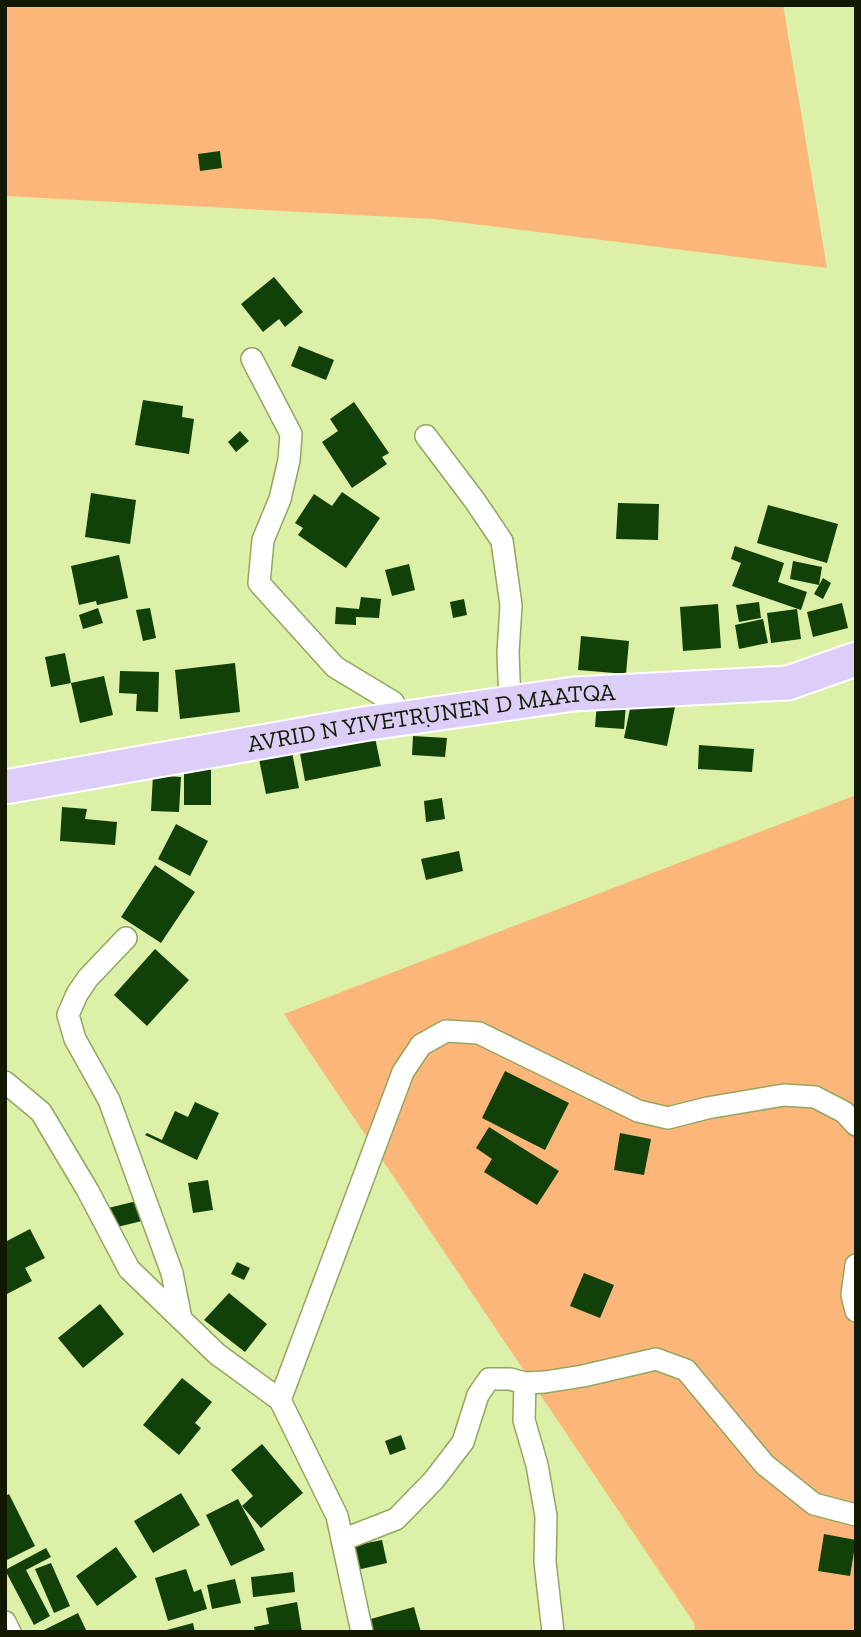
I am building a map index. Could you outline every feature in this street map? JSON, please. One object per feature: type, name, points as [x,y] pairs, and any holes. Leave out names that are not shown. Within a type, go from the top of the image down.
[{"type":"main road","name":"AVRID N YIVETṚUNEN D MAATQA","points":[[5,787],[402,719],[574,694],[788,683],[856,659]]},
{"type":"street","points":[[252,359],[290,434],[289,460],[280,499],[263,540],[259,583],[335,667],[393,702],[402,719]]},
{"type":"street","points":[[426,436],[502,541],[511,606],[508,653],[510,703]]},
{"type":"street","points":[[126,938],[88,978],[77,993],[68,1015],[75,1039],[109,1100],[172,1273],[181,1319]]},
{"type":"street","points":[[280,1400],[403,1072],[421,1045],[446,1031],[479,1033],[638,1111],[668,1118],[707,1108],[784,1095],[815,1097],[844,1112],[856,1125]]},
{"type":"street","points":[[5,1083],[41,1112],[88,1191],[129,1269],[217,1354],[280,1400],[337,1516],[362,1632]]},
{"type":"street","points":[[856,1265],[852,1295],[856,1311]]},
{"type":"street","points":[[342,1540],[396,1520],[434,1480],[463,1442],[478,1395],[489,1379],[545,1382],[656,1359],[686,1370],[765,1465],[814,1504],[856,1515]]},
{"type":"street","points":[[525,1383],[524,1420],[537,1465],[546,1516],[545,1562],[553,1632]]},
{"type":"street","points":[[5,1622],[10,1632]]},
{"type":"shaded area","points":[[5,5],[783,5],[827,268],[433,219],[5,196]]},
{"type":"shaded area","points":[[856,795],[856,1632],[695,1632],[694,1623],[284,1014]]},
{"type":"building","points":[[220,151],[222,168],[200,171],[198,154]]},
{"type":"building","points":[[274,277],[303,312],[285,327],[279,319],[263,332],[241,304]]},
{"type":"building","points":[[299,346],[334,360],[326,380],[291,366]]},
{"type":"building","points":[[143,400],[183,406],[182,417],[194,419],[189,454],[135,445]]},
{"type":"building","points":[[354,402],[389,453],[382,457],[387,464],[352,488],[322,442],[338,431],[330,419]]},
{"type":"building","points":[[240,431],[249,441],[236,452],[228,442]]},
{"type":"building","points":[[342,492],[380,518],[346,568],[298,535],[303,528],[295,523],[314,494],[332,506]]},
{"type":"building","points":[[91,493],[136,500],[130,544],[85,537]]},
{"type":"building","points":[[618,503],[659,504],[658,540],[616,539]]},
{"type":"building","points":[[768,505],[838,524],[827,563],[757,543]]},
{"type":"building","points":[[735,546],[784,563],[778,582],[807,592],[801,610],[732,586],[741,563],[731,559]]},
{"type":"building","points":[[119,555],[128,598],[97,605],[96,601],[79,605],[71,566]]},
{"type":"building","points":[[793,561],[822,567],[819,585],[790,579]]},
{"type":"building","points":[[409,564],[415,590],[392,596],[385,570]]},
{"type":"building","points":[[823,578],[831,583],[823,599],[814,594]]},
{"type":"building","points":[[361,597],[381,599],[379,618],[356,617],[356,625],[335,624],[336,607],[359,609]]},
{"type":"building","points":[[464,599],[467,615],[453,618],[450,602]]},
{"type":"building","points":[[759,602],[761,618],[739,622],[736,605]]},
{"type":"building","points":[[842,603],[848,628],[813,637],[807,612]]},
{"type":"building","points":[[718,604],[721,648],[683,651],[680,607]]},
{"type":"building","points":[[98,608],[103,623],[83,629],[79,615]]},
{"type":"building","points":[[150,608],[156,638],[143,641],[136,610]]},
{"type":"building","points":[[797,609],[801,639],[771,643],[767,613]]},
{"type":"building","points":[[763,619],[768,643],[739,649],[735,625]]},
{"type":"building","points":[[581,636],[629,641],[626,674],[578,670]]},
{"type":"building","points":[[65,653],[71,683],[51,687],[45,657]]},
{"type":"building","points":[[235,663],[240,712],[180,719],[175,670]]},
{"type":"building","points":[[120,671],[159,672],[158,712],[136,711],[137,694],[119,693]]},
{"type":"building","points":[[104,676],[113,715],[80,723],[71,683]]},
{"type":"building","points":[[632,699],[675,707],[667,746],[624,738]]},
{"type":"building","points":[[597,702],[626,704],[624,729],[595,727]]},
{"type":"building","points":[[374,733],[381,766],[305,781],[299,748]]},
{"type":"building","points":[[413,736],[447,738],[445,757],[412,755]]},
{"type":"building","points":[[699,745],[754,749],[752,772],[698,769]]},
{"type":"building","points":[[292,752],[299,788],[266,794],[259,759]]},
{"type":"building","points":[[184,769],[211,769],[211,805],[184,805]]},
{"type":"building","points":[[153,775],[181,777],[179,812],[151,811]]},
{"type":"building","points":[[442,798],[445,819],[426,822],[424,801]]},
{"type":"building","points":[[62,807],[87,809],[85,819],[117,822],[115,845],[60,841]]},
{"type":"building","points":[[176,824],[208,841],[190,876],[158,859]]},
{"type":"building","points":[[459,851],[463,871],[426,880],[421,859]]},
{"type":"building","points":[[155,865],[195,892],[161,943],[121,917]]},
{"type":"building","points":[[155,949],[189,980],[147,1026],[114,995]]},
{"type":"building","points":[[505,1071],[569,1103],[545,1150],[482,1118]]},
{"type":"building","points":[[195,1102],[219,1113],[197,1160],[145,1135],[147,1133],[162,1140],[175,1111],[188,1117]]},
{"type":"building","points":[[489,1127],[559,1171],[537,1205],[484,1172],[492,1159],[476,1148]]},
{"type":"building","points":[[620,1133],[651,1139],[644,1175],[614,1170]]},
{"type":"building","points":[[208,1180],[213,1210],[193,1213],[188,1183]]},
{"type":"building","points":[[137,1201],[142,1221],[113,1228],[108,1208]]},
{"type":"building","points":[[30,1229],[45,1258],[25,1268],[32,1281],[7,1294],[5,1242]]},
{"type":"building","points":[[237,1262],[250,1268],[244,1280],[231,1274]]},
{"type":"building","points":[[584,1273],[614,1285],[600,1318],[570,1306]]},
{"type":"building","points":[[229,1293],[267,1324],[245,1352],[204,1320]]},
{"type":"building","points":[[100,1304],[124,1334],[83,1368],[58,1338]]},
{"type":"building","points":[[182,1378],[212,1402],[195,1423],[201,1428],[179,1455],[143,1425]]},
{"type":"building","points":[[401,1435],[406,1449],[390,1455],[385,1441]]},
{"type":"building","points":[[262,1444],[303,1493],[261,1528],[242,1506],[253,1496],[231,1470]]},
{"type":"building","points":[[181,1493],[200,1525],[153,1553],[134,1521]]},
{"type":"building","points":[[9,1494],[35,1546],[5,1561],[5,1496]]},
{"type":"building","points":[[238,1499],[265,1550],[231,1566],[206,1515]]},
{"type":"building","points":[[824,1534],[856,1540],[850,1576],[818,1571]]},
{"type":"building","points":[[382,1540],[387,1563],[357,1570],[352,1546]]},
{"type":"building","points":[[116,1547],[137,1577],[97,1606],[76,1576]]},
{"type":"building","points":[[46,1548],[51,1557],[26,1570],[50,1616],[34,1625],[5,1570]]},
{"type":"building","points":[[51,1563],[70,1606],[54,1613],[35,1569]]},
{"type":"building","points":[[186,1569],[194,1592],[201,1589],[207,1609],[168,1621],[155,1578]]},
{"type":"building","points":[[293,1572],[295,1592],[253,1597],[251,1577]]},
{"type":"building","points":[[235,1579],[241,1603],[212,1609],[207,1585]]},
{"type":"building","points":[[297,1602],[302,1632],[255,1632],[254,1627],[269,1624],[266,1608]]},
{"type":"building","points":[[414,1607],[421,1632],[370,1632],[367,1620]]},
{"type":"building","points":[[78,1613],[87,1632],[40,1632]]},
{"type":"building","points":[[193,1623],[195,1632],[163,1631]]}]
